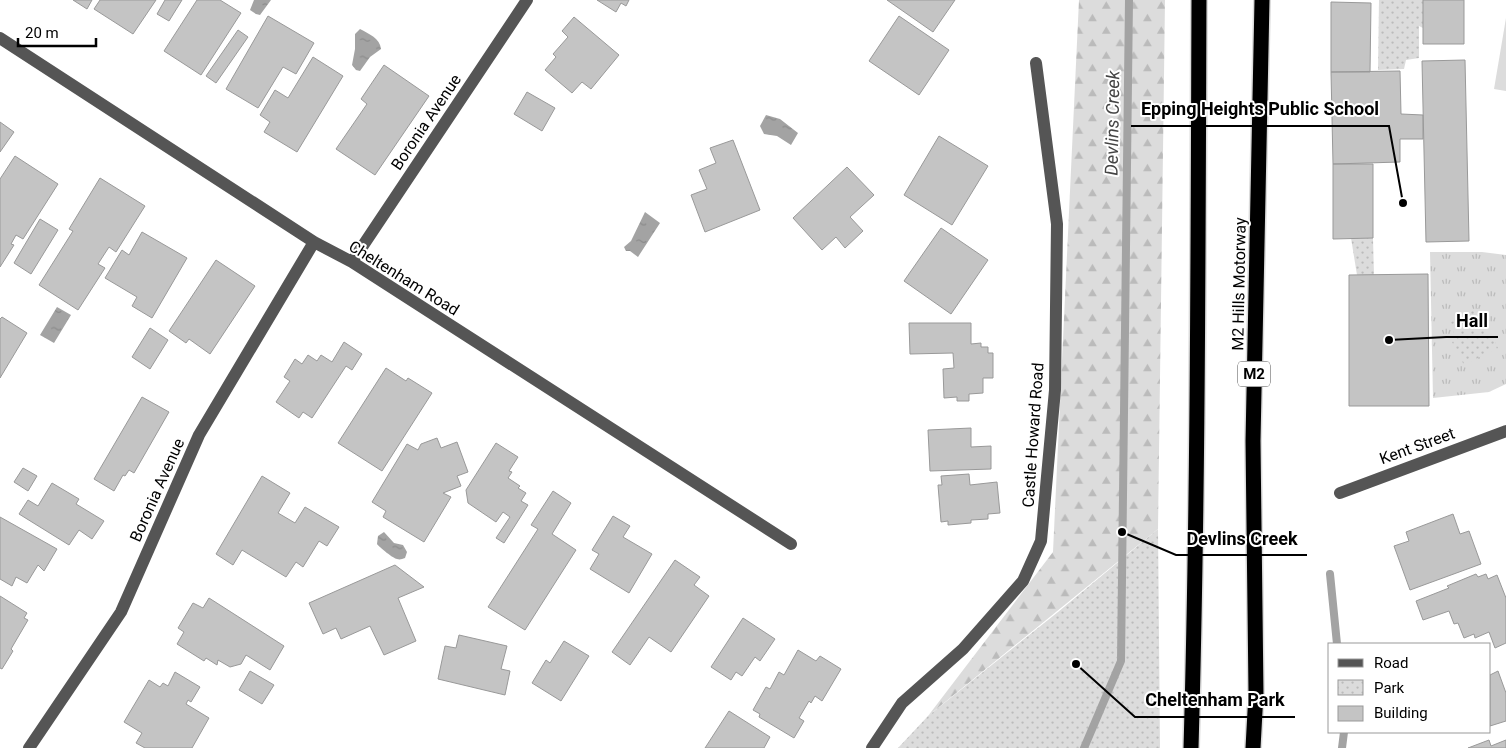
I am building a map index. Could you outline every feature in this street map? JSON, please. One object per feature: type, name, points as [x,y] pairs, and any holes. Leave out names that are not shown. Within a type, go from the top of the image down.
[{"type":"highway","points":[[1191,748],[1197,396],[1198,0]]},
{"type":"highway","name":"M2 Hills Motorway","points":[[1253,748],[1256,693],[1253,441],[1262,0]]},
{"type":"street","name":"Boronia Avenue","points":[[352,262],[527,0]]},
{"type":"street","name":"Cheltenham Road","points":[[0,38],[314,242],[352,262],[792,544]]},
{"type":"street","name":"Castle Howard Road","points":[[872,748],[902,703],[963,649],[1023,581],[1041,541],[1055,390],[1057,224],[1036,63]]},
{"type":"street","name":"Boronia Avenue","points":[[29,748],[121,612],[199,435],[314,242]]},
{"type":"street","name":"Kent Street","points":[[1340,492],[1506,431]]},
{"type":"green space","points":[[1079,0],[1165,0],[1158,529],[928,716],[1053,552]]},
{"type":"green space","points":[[1379,0],[1423,0],[1423,28],[1419,26],[1419,58],[1406,60],[1404,69],[1378,70]]},
{"type":"green space","points":[[1506,18],[1506,91],[1494,89]]},
{"type":"green space","points":[[1351,238],[1373,238],[1374,275],[1357,275]]},
{"type":"green space","points":[[1430,252],[1482,252],[1506,255],[1506,384],[1489,392],[1433,398]]},
{"type":"green space","points":[[1478,308],[1498,348],[1464,365],[1452,342],[1457,339],[1449,323]]},
{"type":"green space","points":[[1158,529],[1160,748],[898,748],[928,716]]},
{"type":"water","points":[[254,0],[271,0],[260,15],[250,10]]},
{"type":"water","points":[[360,29],[376,39],[381,49],[370,57],[360,71],[356,70],[352,65],[355,34]]},
{"type":"water","points":[[766,115],[780,119],[798,133],[791,145],[777,136],[764,134],[760,126]]},
{"type":"water","points":[[645,212],[660,223],[638,257],[630,251],[626,251],[624,247],[631,241]]},
{"type":"water","points":[[57,307],[71,315],[54,343],[40,335]]},
{"type":"water","points":[[384,532],[394,543],[403,545],[407,552],[405,558],[395,558],[377,544],[378,536]]},
{"type":"building","points":[[73,0],[92,0],[87,9]]},
{"type":"building","points":[[100,0],[156,0],[133,34],[94,9]]},
{"type":"building","points":[[165,0],[182,0],[169,21],[157,14]]},
{"type":"building","points":[[197,0],[220,0],[241,13],[201,75],[164,51]]},
{"type":"building","points":[[597,0],[629,0],[626,6],[621,3],[616,12]]},
{"type":"building","points":[[887,0],[955,0],[933,32]]},
{"type":"building","points":[[1423,0],[1464,0],[1464,44],[1423,44]]},
{"type":"building","points":[[1331,2],[1371,3],[1370,72],[1331,72]]},
{"type":"building","points":[[268,16],[314,43],[296,74],[283,67],[258,108],[226,89]]},
{"type":"building","points":[[899,16],[949,50],[919,95],[869,61]]},
{"type":"building","points":[[574,17],[619,55],[591,89],[582,82],[572,93],[545,70],[556,57],[553,54],[568,37],[562,31]]},
{"type":"building","points":[[238,30],[248,37],[216,83],[206,76]]},
{"type":"building","points":[[313,57],[343,76],[297,152],[264,132],[270,122],[260,115],[275,90],[288,98]]},
{"type":"building","points":[[1465,60],[1469,241],[1426,242],[1422,61]]},
{"type":"building","points":[[384,65],[429,96],[375,175],[336,149],[367,104],[361,99]]},
{"type":"building","points":[[1400,71],[1401,114],[1423,115],[1423,139],[1400,139],[1400,162],[1333,164],[1331,72]]},
{"type":"building","points":[[527,92],[555,108],[542,131],[514,114]]},
{"type":"building","points":[[0,122],[14,132],[0,152]]},
{"type":"building","points":[[939,136],[988,166],[952,225],[904,195]]},
{"type":"building","points":[[733,140],[760,210],[705,232],[691,195],[707,189],[699,170],[716,163],[710,148]]},
{"type":"building","points":[[15,156],[58,184],[23,239],[16,235],[11,244],[14,245],[0,267],[0,179]]},
{"type":"building","points":[[1333,164],[1373,164],[1373,238],[1333,239]]},
{"type":"building","points":[[847,167],[874,195],[850,217],[863,231],[845,248],[836,237],[822,250],[793,218]]},
{"type":"building","points":[[100,178],[145,206],[116,252],[109,247],[98,264],[105,268],[78,310],[39,285],[73,231],[69,229]]},
{"type":"building","points":[[40,219],[58,230],[31,274],[14,263]]},
{"type":"building","points":[[941,228],[988,260],[951,314],[904,281]]},
{"type":"building","points":[[142,232],[187,258],[152,318],[132,306],[137,297],[105,278],[122,250],[129,255]]},
{"type":"building","points":[[216,260],[255,286],[210,354],[189,339],[186,343],[169,331]]},
{"type":"building","points":[[1428,274],[1429,406],[1349,406],[1349,275]]},
{"type":"building","points":[[2,317],[27,333],[0,378],[0,319]]},
{"type":"building","points":[[909,323],[971,323],[971,344],[981,343],[981,347],[988,347],[988,353],[993,353],[993,378],[983,378],[983,393],[969,394],[969,401],[957,401],[957,397],[944,398],[943,369],[954,368],[953,353],[910,354]]},
{"type":"building","points":[[150,328],[168,340],[150,369],[132,357]]},
{"type":"building","points":[[344,342],[362,354],[352,370],[346,366],[312,418],[303,412],[299,418],[276,402],[290,381],[284,377],[295,359],[302,364],[308,355],[317,361],[321,355],[332,362]]},
{"type":"building","points":[[386,368],[406,381],[408,378],[432,393],[382,471],[338,443]]},
{"type":"building","points":[[142,397],[169,412],[134,473],[129,470],[125,476],[123,475],[114,491],[94,479]]},
{"type":"building","points":[[971,428],[971,447],[991,446],[991,469],[930,471],[928,430]]},
{"type":"building","points":[[437,438],[441,448],[457,442],[468,472],[457,476],[461,486],[443,493],[451,497],[424,542],[383,517],[386,511],[372,502],[407,444],[418,450],[421,444]]},
{"type":"building","points":[[496,443],[518,457],[509,471],[512,472],[508,478],[520,486],[518,488],[526,493],[521,501],[528,505],[504,543],[496,538],[510,517],[503,512],[496,522],[468,503],[466,490]]},
{"type":"building","points":[[23,468],[37,476],[28,491],[14,482]]},
{"type":"building","points":[[969,474],[970,485],[997,482],[1000,513],[988,514],[988,519],[971,520],[971,523],[948,525],[948,521],[941,522],[938,485],[942,485],[941,476]]},
{"type":"building","points":[[262,476],[290,493],[278,513],[295,523],[305,507],[339,527],[327,546],[319,541],[303,567],[296,562],[286,577],[242,550],[233,565],[216,554]]},
{"type":"building","points":[[52,483],[79,499],[76,504],[104,521],[92,539],[79,530],[69,545],[19,514],[28,500],[38,506]]},
{"type":"building","points":[[553,491],[571,503],[552,534],[576,550],[525,630],[488,607],[538,529],[531,525]]},
{"type":"building","points":[[1453,514],[1460,534],[1469,531],[1481,564],[1410,590],[1394,546],[1409,541],[1406,532]]},
{"type":"building","points":[[613,516],[630,526],[623,537],[652,554],[629,593],[590,569],[599,554],[592,550]]},
{"type":"building","points":[[0,517],[57,549],[44,571],[38,565],[27,583],[16,577],[12,586],[0,579]]},
{"type":"building","points":[[675,560],[700,577],[694,585],[709,596],[671,652],[649,637],[630,665],[612,652]]},
{"type":"building","points":[[395,565],[424,587],[398,598],[416,641],[384,655],[370,626],[341,639],[336,628],[323,634],[309,603]]},
{"type":"building","points":[[1476,574],[1478,577],[1486,574],[1488,579],[1497,575],[1506,598],[1506,643],[1495,648],[1489,632],[1475,638],[1474,634],[1464,638],[1458,623],[1454,624],[1449,611],[1423,620],[1416,601],[1449,588],[1447,586]]},
{"type":"building","points":[[0,596],[27,613],[24,618],[28,620],[2,669],[0,668]]},
{"type":"building","points":[[209,598],[284,646],[270,670],[246,655],[241,664],[230,667],[218,660],[217,665],[206,658],[204,661],[177,644],[184,632],[178,628],[193,603],[203,608]]},
{"type":"building","points":[[743,618],[775,639],[760,661],[755,657],[742,676],[736,672],[731,680],[711,667]]},
{"type":"building","points":[[459,635],[507,646],[501,669],[510,671],[505,695],[438,679],[445,646],[456,648]]},
{"type":"building","points":[[564,641],[589,656],[561,701],[532,683],[546,660],[550,663]]},
{"type":"building","points":[[798,650],[816,661],[820,656],[841,669],[822,701],[815,696],[811,703],[809,701],[799,718],[804,721],[794,738],[759,717],[760,714],[753,710],[766,687],[770,689],[779,672],[784,675]]},
{"type":"building","points":[[250,671],[274,685],[262,704],[239,690]]},
{"type":"building","points":[[1498,671],[1506,693],[1506,721],[1491,726],[1491,674]]},
{"type":"building","points":[[175,672],[200,687],[191,702],[188,700],[186,704],[209,718],[192,748],[145,748],[136,743],[142,733],[124,722],[149,680],[160,687],[163,683],[168,686]]},
{"type":"building","points":[[729,711],[770,737],[764,748],[705,748]]},
{"type":"building","points":[[1489,740],[1491,746],[1506,740],[1506,748],[1468,748]]},
{"type":"waterway","name":"Devlins Creek","points":[[1084,748],[1121,661],[1129,0]]},
{"type":"waterway","points":[[1330,574],[1337,643]]},
{"type":"waterway","points":[[1342,748],[1344,733]]},
{"type":"place","name":"Epping Heights Public School","points":[[1403,203]]},
{"type":"place","name":"Hall","points":[[1389,340]]},
{"type":"place","name":"Devlins Creek","points":[[1122,532]]},
{"type":"place","name":"Cheltenham Park","points":[[1076,664]]}]
